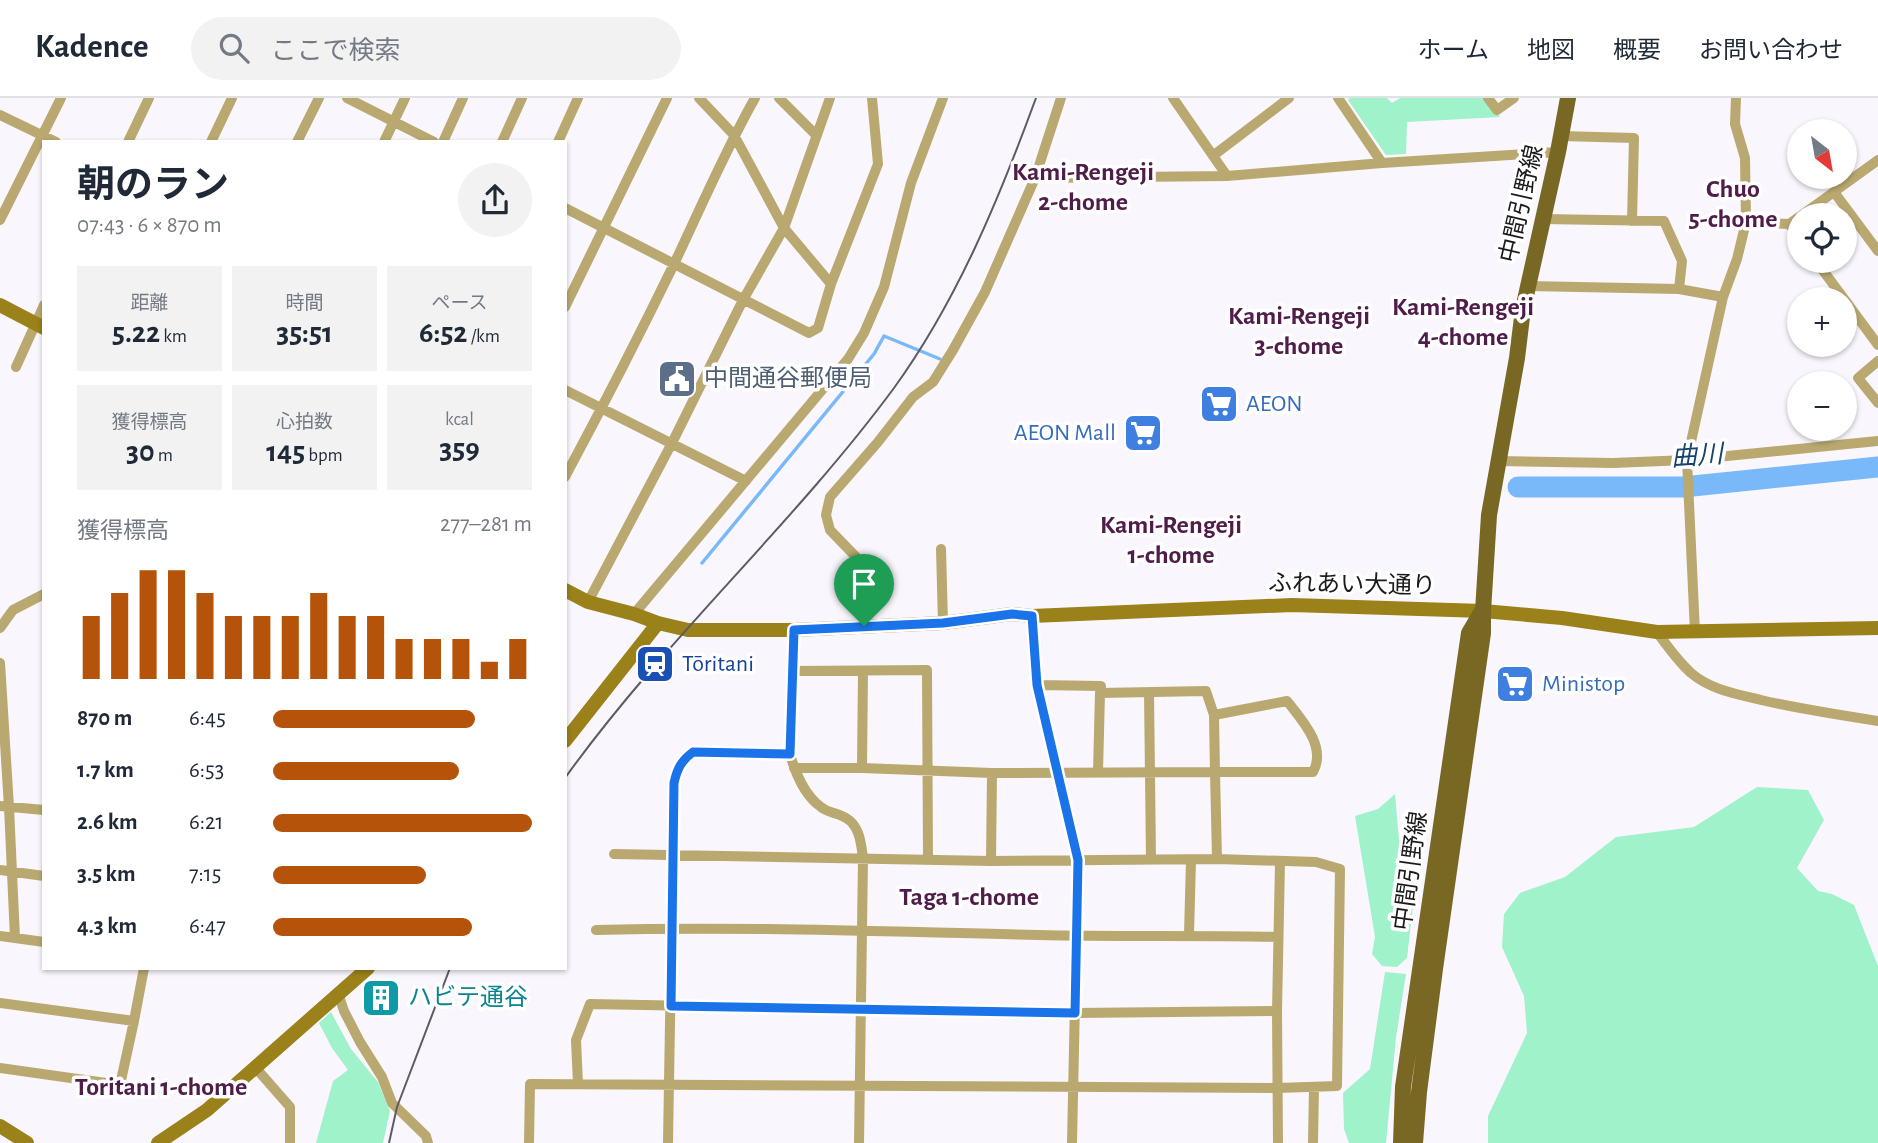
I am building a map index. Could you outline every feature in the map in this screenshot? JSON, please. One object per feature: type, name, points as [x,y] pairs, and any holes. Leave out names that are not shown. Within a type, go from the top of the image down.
[{"type":"main road","name":"中間引野線","points":[[1415,1143],[1435,969],[1483,633],[1489,515],[1528,286],[1568,98]]},
{"type":"main road","name":"中間引野線","points":[[1401,1143],[1404,1087],[1469,633],[1483,611]]},
{"type":"street","points":[[0,220],[61,98]]},
{"type":"street","points":[[129,140],[149,98]]},
{"type":"street","points":[[212,140],[232,98]]},
{"type":"street","points":[[298,140],[319,98]]},
{"type":"street","points":[[347,98],[430,140]]},
{"type":"street","points":[[385,140],[405,98]]},
{"type":"street","points":[[444,140],[463,98]]},
{"type":"street","points":[[503,140],[522,98]]},
{"type":"street","points":[[559,140],[578,98]]},
{"type":"street","points":[[567,303],[667,98]]},
{"type":"street","points":[[699,98],[734,135],[784,228],[831,284]]},
{"type":"street","points":[[567,473],[674,264],[734,135],[755,98]]},
{"type":"street","points":[[779,98],[816,135]]},
{"type":"street","points":[[588,602],[672,443],[743,300],[784,228],[830,98]]},
{"type":"street","points":[[567,209],[809,332],[818,328],[831,284],[878,164],[872,98]]},
{"type":"street","points":[[634,614],[848,359],[864,333],[884,287],[911,183],[943,98]]},
{"type":"street","points":[[864,626],[863,568],[830,530],[826,516],[830,497],[913,397],[933,383],[953,350],[985,292],[1035,178],[1061,98]]},
{"type":"street","points":[[1173,98],[1227,176]]},
{"type":"street","points":[[1214,155],[1289,98]]},
{"type":"street","points":[[1338,98],[1382,163]]},
{"type":"street","points":[[1488,98],[1497,110],[1514,98]]},
{"type":"street","points":[[1695,632],[1687,460],[1723,297],[1737,259],[1746,222],[1745,158],[1735,124],[1736,98]]},
{"type":"street","points":[[0,115],[51,140]]},
{"type":"street","points":[[1035,178],[1227,176],[1634,138],[1632,221]]},
{"type":"street","points":[[1818,203],[1878,160]]},
{"type":"street","points":[[1834,192],[1878,251]]},
{"type":"street","points":[[1542,219],[1664,221],[1682,261],[1679,289]]},
{"type":"street","points":[[1746,222],[1787,224]]},
{"type":"street","points":[[1825,273],[1878,345]]},
{"type":"street","points":[[1528,286],[1679,289],[1723,297]]},
{"type":"street","points":[[0,305],[39,326],[16,367]]},
{"type":"street","points":[[1878,361],[1858,378],[1878,403]]},
{"type":"street","points":[[567,391],[746,481]]},
{"type":"street","points":[[1497,464],[1687,460],[1878,441]]},
{"type":"street","points":[[941,550],[943,623]]},
{"type":"street","name":"ふれあい大通り","points":[[567,591],[588,602],[688,630],[794,630],[943,623],[1012,614],[1032,616],[1277,605],[1483,611],[1562,618],[1657,632],[1878,628]]},
{"type":"street","points":[[0,628],[13,610],[42,595]]},
{"type":"street","points":[[1032,616],[1037,685],[1078,860],[1072,1143]]},
{"type":"street","points":[[567,738],[658,623]]},
{"type":"street","points":[[794,630],[790,754],[794,768],[808,794],[819,806],[848,819],[859,834],[863,858],[859,1143]]},
{"type":"street","points":[[1657,632],[1691,673],[1710,685],[1731,693],[1792,707],[1878,721]]},
{"type":"street","points":[[0,663],[5,807],[15,938]]},
{"type":"street","points":[[793,671],[927,670],[928,859]]},
{"type":"street","points":[[862,768],[863,671]]},
{"type":"street","points":[[1037,685],[1101,686],[1098,772]]},
{"type":"street","points":[[1100,694],[1206,691],[1214,715],[1217,859]]},
{"type":"street","points":[[1149,693],[1151,859]]},
{"type":"street","points":[[794,768],[992,773],[1313,772],[1318,763],[1316,743],[1287,701],[1214,715]]},
{"type":"street","points":[[668,1143],[674,783],[677,770],[683,759],[693,752],[790,754]]},
{"type":"street","points":[[991,861],[992,773]]},
{"type":"street","points":[[5,807],[42,810]]},
{"type":"street","points":[[529,1143],[530,1084],[1278,1088],[1336,1086],[1340,869],[1316,862],[1217,859],[991,861],[614,855]]},
{"type":"street","points":[[1189,934],[1191,860]]},
{"type":"street","points":[[1278,1143],[1280,862]]},
{"type":"street","points":[[0,870],[42,876]]},
{"type":"street","points":[[597,930],[672,928],[1278,937]]},
{"type":"street","points":[[0,936],[42,942]]},
{"type":"street","points":[[0,1068],[120,1085],[144,970]]},
{"type":"street","points":[[158,1143],[207,1110],[362,970]]},
{"type":"street","points":[[338,993],[348,1019],[382,1077],[393,1103],[426,1136],[428,1143]]},
{"type":"street","points":[[0,1003],[134,1021]]},
{"type":"street","points":[[578,1084],[576,1040],[590,1004],[1075,1013],[1277,1011]]},
{"type":"street","points":[[255,1067],[290,1107],[290,1143]]},
{"type":"street","points":[[1313,1143],[1314,1087]]},
{"type":"street","points":[[0,1125],[27,1143]]},
{"type":"green space","points":[[1387,98],[1392,103],[1400,98],[1486,98],[1500,117],[1407,122],[1406,154],[1386,155],[1348,100]]},
{"type":"green space","points":[[1757,787],[1808,790],[1824,820],[1797,868],[1818,891],[1832,894],[1854,905],[1878,966],[1878,1143],[1488,1143],[1488,1116],[1527,1033],[1524,996],[1502,947],[1504,914],[1520,893],[1565,877],[1616,837],[1694,827]]},
{"type":"green space","points":[[1395,794],[1399,840],[1418,862],[1407,958],[1397,967],[1382,966],[1372,954],[1375,937],[1355,816],[1378,809]]},
{"type":"green space","points":[[1385,972],[1406,974],[1396,1037],[1386,1143],[1349,1143],[1344,1129],[1343,1093],[1370,1069]]},
{"type":"green space","points":[[331,1012],[351,1049],[378,1082],[390,1111],[383,1143],[316,1143],[333,1081],[348,1070],[319,1023]]},
{"type":"waterway","points":[[702,563],[874,354],[884,336],[940,359]]},
{"type":"waterway","name":"曲川","points":[[1518,487],[1683,487],[1878,467]]},
{"type":"tram line","points":[[567,775],[644,678],[855,438],[917,355],[975,248],[1036,98]]},
{"type":"tram line","points":[[389,1143],[397,1107],[449,970]]},
{"type":"place","name":"中間通谷郵便局","points":[[677,379]]},
{"type":"place","name":"AEON","points":[[1219,404]]},
{"type":"place","name":"AEON Mall","points":[[1143,433]]},
{"type":"place","name":"Tōritani","points":[[655,664]]},
{"type":"place","name":"Ministop","points":[[1515,684]]},
{"type":"place","name":"ハビテ通谷","points":[[381,998]]},
{"type":"district","name":"Kami-Rengeji 2-chome","points":[[1083,186]]},
{"type":"district","name":"Chuo 5-chome","points":[[1733,204]]},
{"type":"district","name":"Kami-Rengeji 4-chome","points":[[1463,322]]},
{"type":"district","name":"Kami-Rengeji 3-chome","points":[[1299,331]]},
{"type":"district","name":"Kami-Rengeji 1-chome","points":[[1171,540]]},
{"type":"district","name":"Taga 1-chome","points":[[969,897]]},
{"type":"district","name":"Toritani 1-chome","points":[[161,1087]]},
{"type":"route","points":[[1012,614],[1032,616],[1037,685],[1078,860],[1075,1013],[671,1006],[674,783],[677,770],[683,759],[693,752],[790,754],[794,630],[864,626],[943,623],[1012,614]]}]
